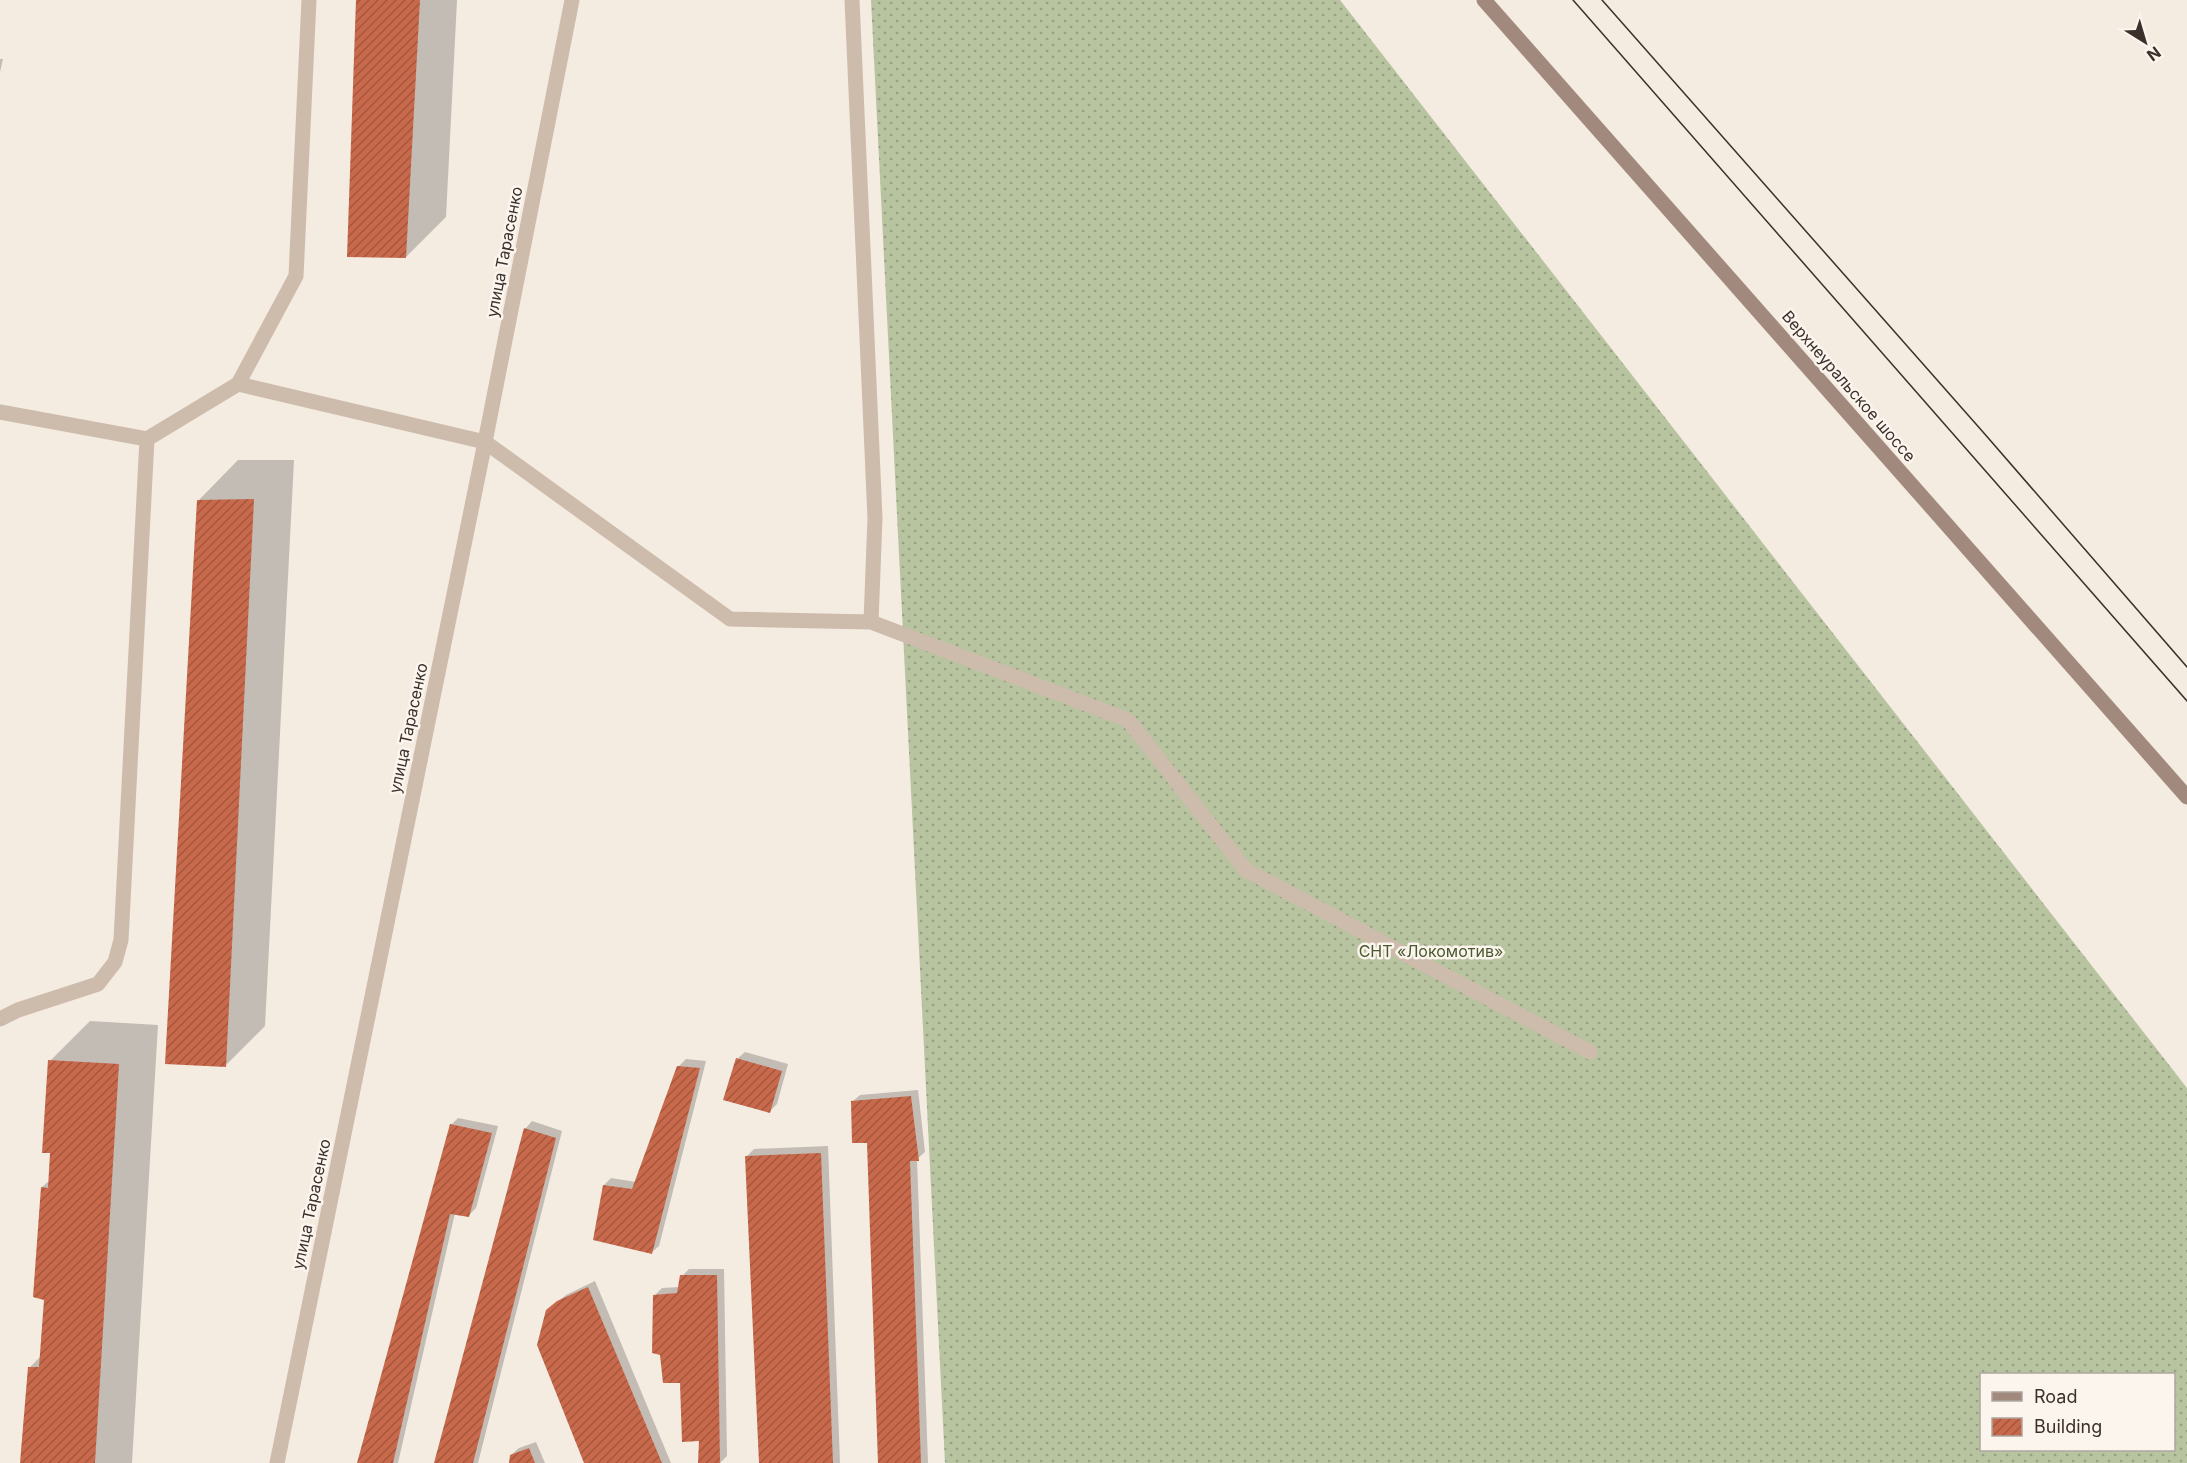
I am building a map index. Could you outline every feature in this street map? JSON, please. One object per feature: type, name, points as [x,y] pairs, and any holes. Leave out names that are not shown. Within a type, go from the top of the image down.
[{"type":"main road","name":"Верхнеуральское шоссе","points":[[1484,0],[2187,797]]},
{"type":"street","points":[[0,412],[147,439],[238,384],[296,276],[309,0]]},
{"type":"street","name":"улица Тарасенко","points":[[277,1463],[485,442],[572,0]]},
{"type":"street","points":[[852,0],[875,518],[871,622]]},
{"type":"street","points":[[238,384],[485,442],[730,620],[871,622],[1128,720],[1246,870],[1590,1052]]},
{"type":"street","points":[[0,1018],[98,984],[115,962],[121,940],[147,439]]},
{"type":"green space","name":"СНТ «Локомотив»","points":[[871,0],[1340,0],[2187,1088],[2187,1463],[945,1463]]},
{"type":"building","points":[[356,0],[420,0],[406,258],[347,257]]},
{"type":"building","points":[[254,499],[226,1067],[165,1064],[197,500]]},
{"type":"building","points":[[736,1058],[782,1071],[770,1113],[723,1100]]},
{"type":"building","points":[[48,1060],[119,1064],[95,1463],[20,1463],[28,1367],[39,1367],[44,1300],[33,1297],[41,1187],[48,1188],[50,1153],[42,1153]]},
{"type":"building","points":[[677,1066],[700,1068],[652,1254],[593,1240],[603,1185],[632,1189]]},
{"type":"building","points":[[911,1096],[919,1161],[910,1161],[921,1463],[878,1463],[867,1143],[852,1143],[851,1101]]},
{"type":"building","points":[[450,1124],[492,1133],[469,1217],[450,1214],[393,1463],[357,1463]]},
{"type":"building","points":[[524,1128],[556,1138],[473,1463],[434,1463]]},
{"type":"building","points":[[821,1153],[833,1463],[759,1463],[745,1156]]},
{"type":"building","points":[[680,1275],[717,1275],[720,1463],[698,1463],[699,1441],[682,1442],[680,1383],[663,1383],[660,1355],[652,1353],[653,1295],[677,1293]]},
{"type":"building","points":[[588,1287],[662,1463],[584,1463],[537,1345],[546,1310],[557,1301]]},
{"type":"building","points":[[529,1448],[535,1463],[509,1463],[510,1455]]},
{"type":"tram line","points":[[1573,0],[2187,701]]},
{"type":"tram line","points":[[1602,0],[2187,667]]}]
